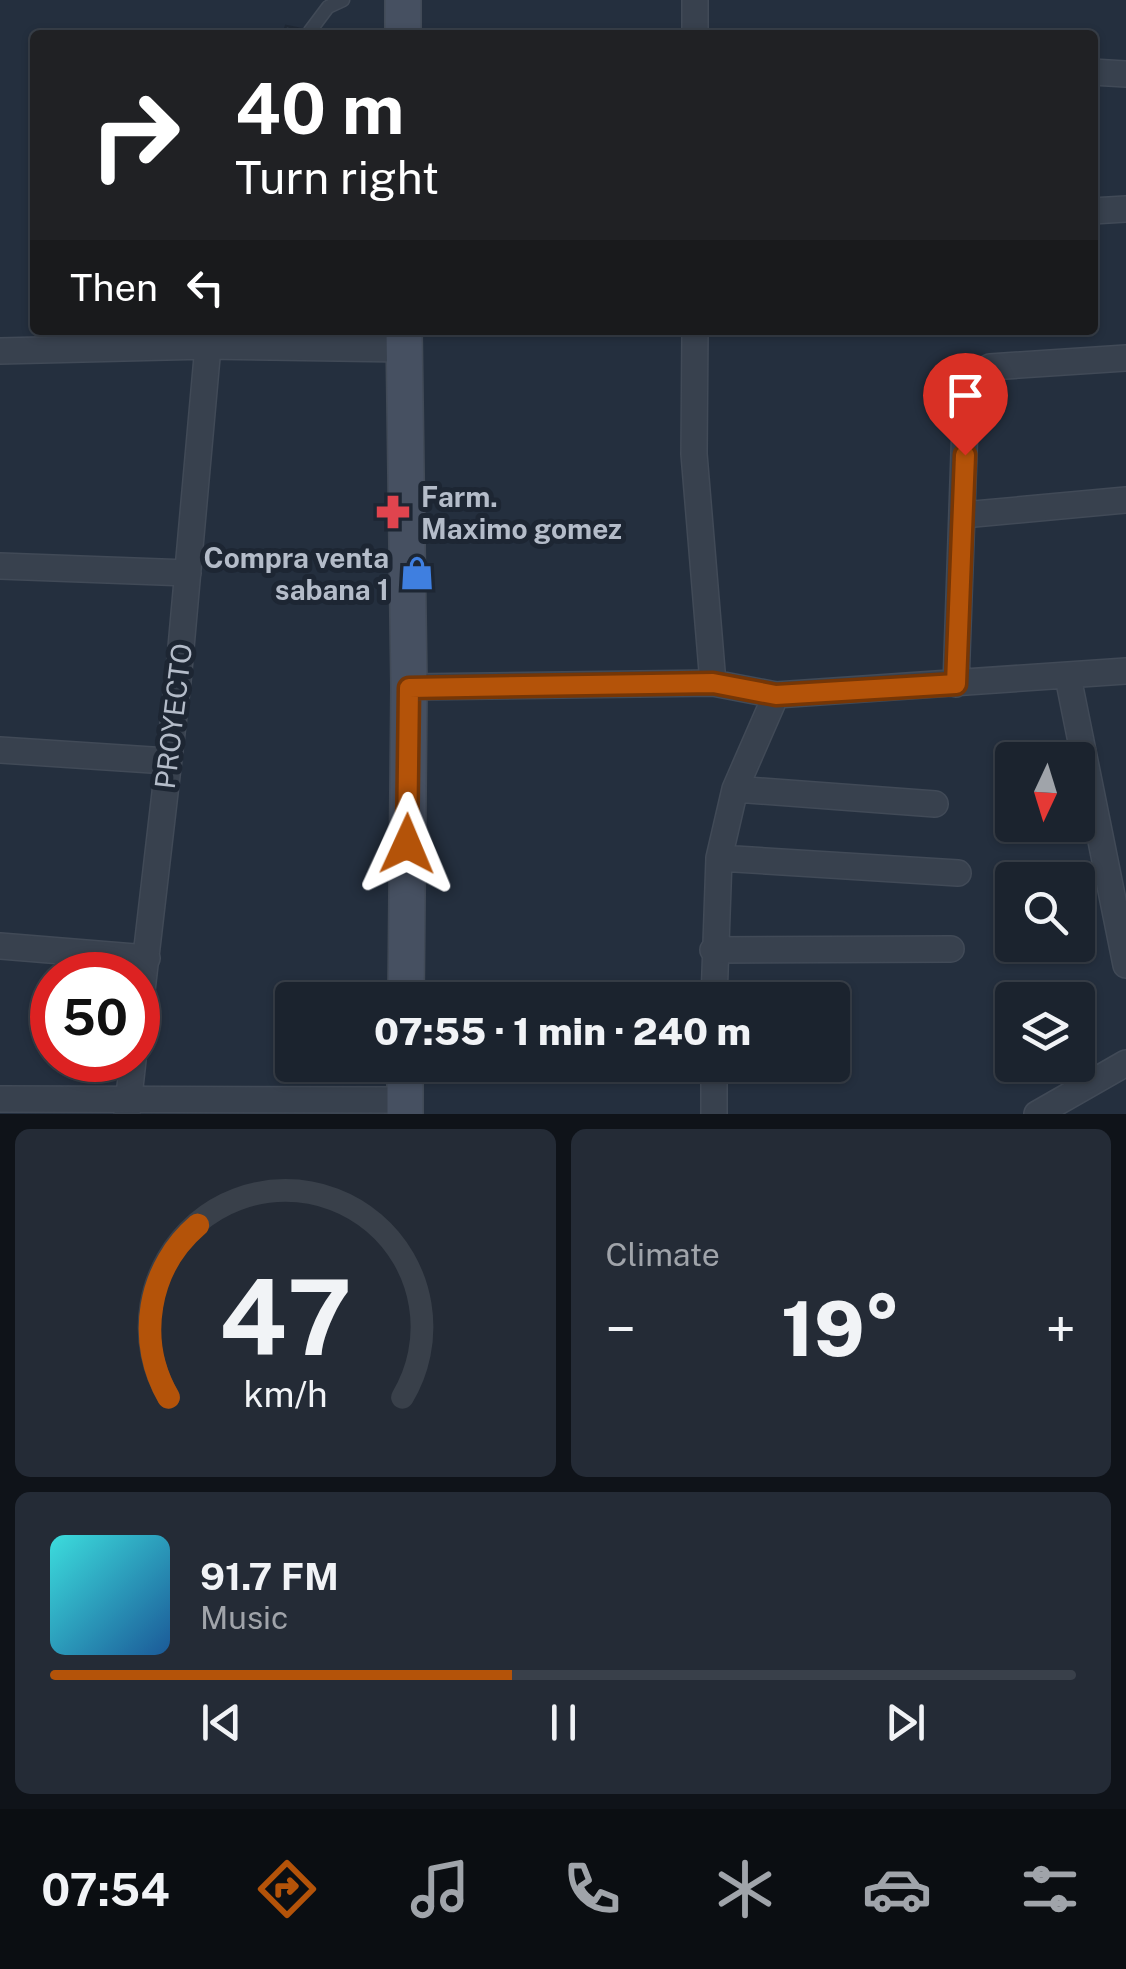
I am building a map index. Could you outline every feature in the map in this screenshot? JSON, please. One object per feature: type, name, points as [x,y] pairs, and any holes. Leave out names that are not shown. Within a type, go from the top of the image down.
[{"type":"main road","points":[[402,0],[403,30]]},
{"type":"main road","points":[[404,339],[409,688],[406,982]]},
{"type":"street","points":[[695,30],[696,0]]},
{"type":"street","points":[[1098,72],[1126,74]]},
{"type":"street","points":[[1098,210],[1126,209]]},
{"type":"street","points":[[695,335],[694,454],[713,683]]},
{"type":"street","points":[[0,351],[404,339]]},
{"type":"street","name":"PROYECTO","points":[[148,952],[178,680],[208,346]]},
{"type":"street","points":[[956,684],[966,395],[974,376],[990,367],[1126,358]]},
{"type":"street","points":[[964,515],[1126,500]]},
{"type":"street","points":[[6,566],[188,573]]},
{"type":"street","points":[[409,688],[713,683],[776,695],[1126,671]]},
{"type":"street","points":[[1068,677],[1126,964]]},
{"type":"street","points":[[714,982],[718,858],[735,789],[776,695]]},
{"type":"street","points":[[0,750],[166,761]]},
{"type":"street","points":[[735,789],[935,804]]},
{"type":"street","points":[[718,858],[958,874]]},
{"type":"street","points":[[0,946],[74,952]]},
{"type":"street","points":[[713,950],[951,949]]},
{"type":"street","points":[[1037,1114],[1126,1063]]},
{"type":"street","points":[[127,1107],[130,1082]]},
{"type":"street","points":[[714,1082],[714,1114]]},
{"type":"street","points":[[0,1099],[127,1107],[405,1093]]},
{"type":"lane","points":[[310,30],[328,7],[343,0]]},
{"type":"place","name":"Farm. Maximo gomez","points":[[393,512]]},
{"type":"place","name":"Compra venta sabana 1","points":[[417,573]]},
{"type":"route","points":[[407,844],[409,688],[713,683],[776,695],[956,684],[965,455]]}]
